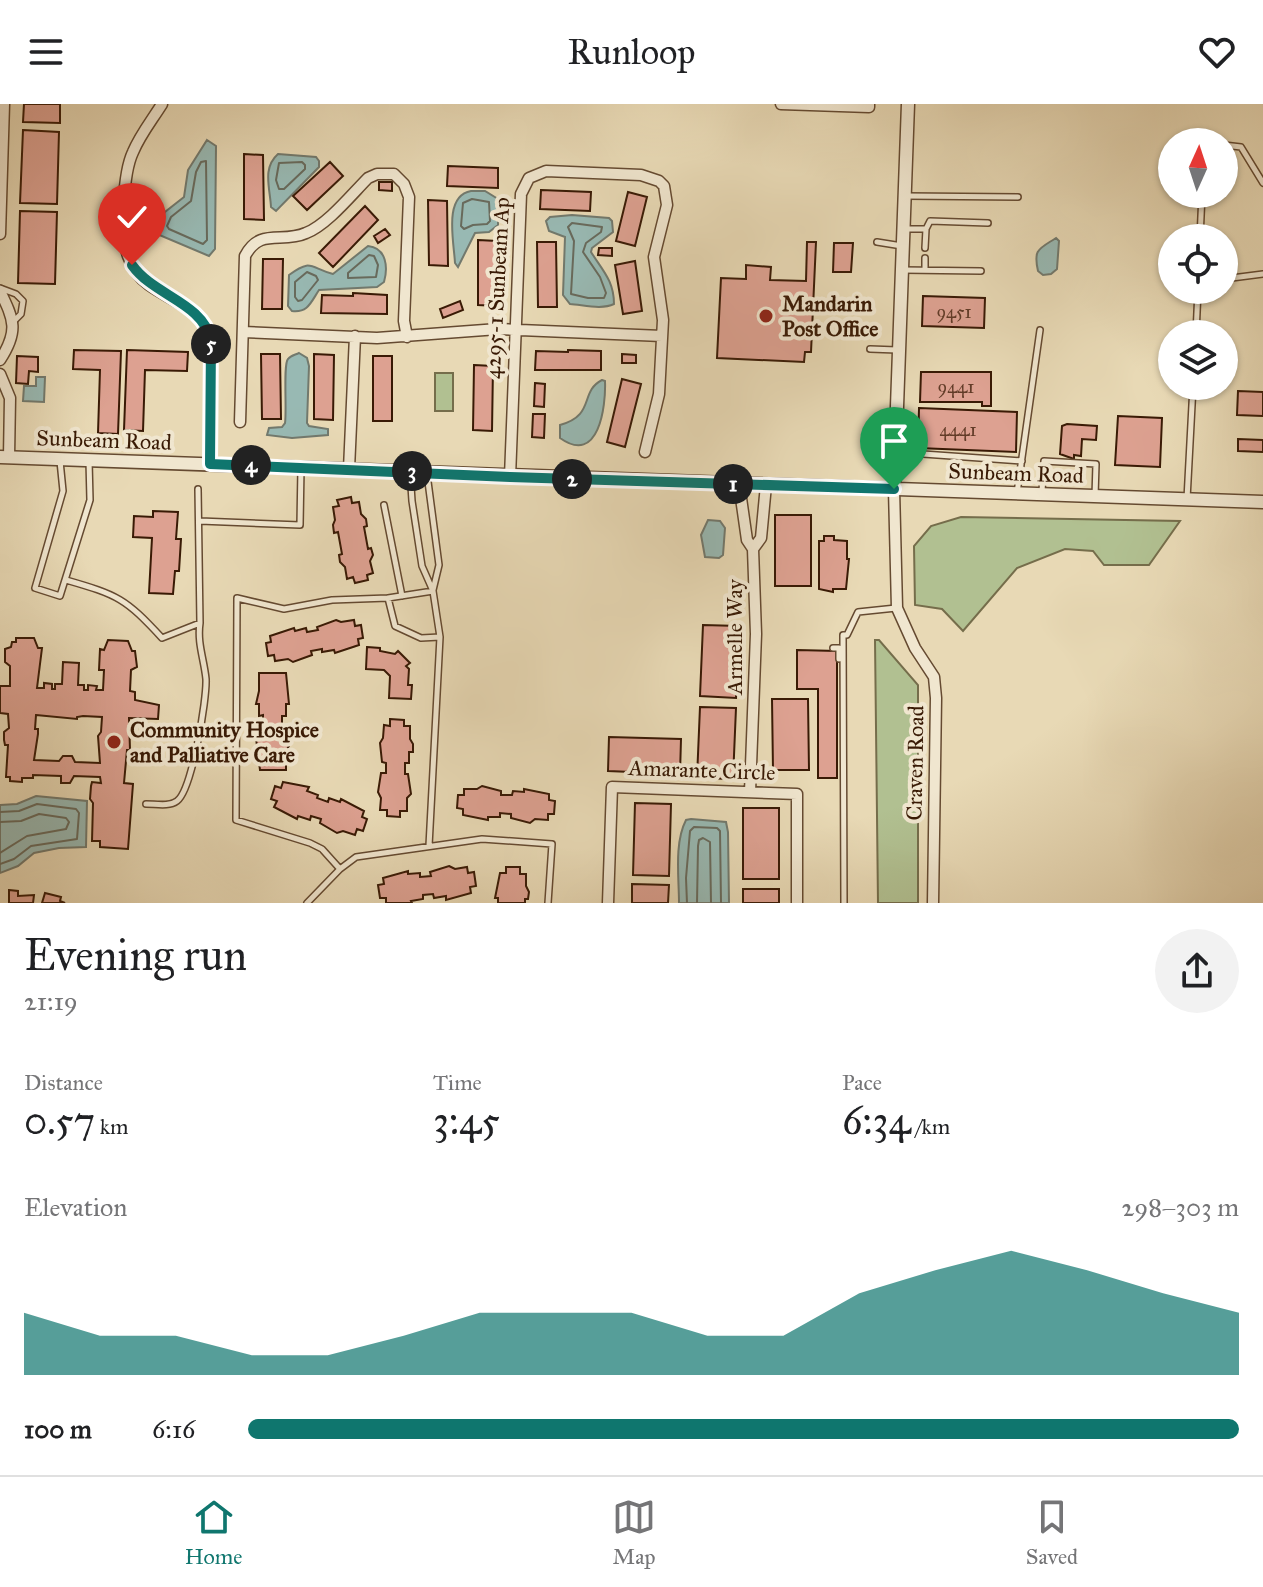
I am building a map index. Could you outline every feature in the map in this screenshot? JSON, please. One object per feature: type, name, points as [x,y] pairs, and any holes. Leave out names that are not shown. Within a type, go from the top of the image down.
[{"type":"street","points":[[0,234],[4,104]]},
{"type":"street","points":[[162,104],[132,152],[128,164],[124,241],[132,265],[141,278],[196,313],[209,329],[210,464]]},
{"type":"street","points":[[781,104],[869,107],[869,104]]},
{"type":"street","name":"Craven Road","points":[[908,104],[894,489],[897,608],[915,648],[934,677],[933,903]]},
{"type":"street","name":"4295-1 Sunbeam Ap","points":[[510,477],[521,194],[529,178],[546,171],[641,175],[659,181],[667,194],[654,257],[661,299],[659,394],[645,452]]},
{"type":"street","points":[[240,422],[245,256],[250,247],[265,238],[288,238],[312,231],[368,178],[377,174],[394,174],[404,184],[409,197],[404,308],[407,337]]},
{"type":"street","points":[[0,289],[14,321],[10,345],[0,360]]},
{"type":"street","points":[[243,332],[407,337],[474,329],[515,329],[662,336]]},
{"type":"street","points":[[349,469],[355,336]]},
{"type":"street","points":[[0,374],[10,398],[4,457]]},
{"type":"street","name":"Sunbeam Road","points":[[4,457],[1263,502]]},
{"type":"street","name":"Armelle Way","points":[[739,484],[747,540],[753,549],[756,634],[750,792]]},
{"type":"street","points":[[753,549],[761,538],[766,485]]},
{"type":"street","name":"Amarante Circle","points":[[608,903],[612,787],[797,794],[797,903]]},
{"type":"lane","points":[[1238,147],[1263,183]]},
{"type":"lane","points":[[905,196],[1018,197]]},
{"type":"lane","points":[[925,248],[926,229],[930,221],[988,223]]},
{"type":"lane","points":[[904,229],[926,229]]},
{"type":"lane","points":[[877,242],[903,246]]},
{"type":"lane","points":[[925,258],[925,270]]},
{"type":"lane","points":[[902,270],[981,271]]},
{"type":"lane","points":[[1238,277],[1263,274]]},
{"type":"lane","points":[[0,289],[16,294],[23,301],[21,314],[14,321]]},
{"type":"lane","points":[[1017,494],[1040,330]]},
{"type":"lane","points":[[870,349],[899,350]]},
{"type":"lane","points":[[1187,500],[1192,400]]},
{"type":"lane","points":[[895,452],[1022,461]]},
{"type":"lane","points":[[60,459],[63,491],[35,588],[60,596],[90,500],[89,460]]},
{"type":"lane","points":[[1042,494],[1044,461],[1096,464],[1095,497]]},
{"type":"lane","points":[[200,521],[300,525],[301,467]]},
{"type":"lane","points":[[410,471],[422,566],[433,591],[440,637],[429,846]]},
{"type":"lane","points":[[426,472],[439,565],[433,591]]},
{"type":"lane","points":[[146,804],[176,802],[183,793],[201,728],[206,680],[198,639],[198,489]]},
{"type":"lane","points":[[384,505],[402,596]]},
{"type":"lane","points":[[66,580],[123,599],[162,638],[200,623]]},
{"type":"lane","points":[[340,869],[322,849],[310,843],[236,820],[237,598],[284,609],[332,600],[388,598],[433,591]]},
{"type":"lane","points":[[388,598],[395,626],[421,638],[440,637]]},
{"type":"lane","points":[[840,659],[843,635],[847,635],[858,612],[897,608]]},
{"type":"lane","points":[[833,648],[839,648],[840,659],[844,903]]},
{"type":"lane","points":[[307,903],[356,857],[482,839],[552,844],[548,903]]},
{"type":"green space","points":[[435,373],[453,373],[453,411],[435,411]]},
{"type":"green space","points":[[961,517],[1180,521],[1149,565],[1104,565],[1093,551],[1065,549],[1017,568],[963,631],[942,609],[915,605],[914,546],[931,526]]},
{"type":"green space","points":[[875,640],[879,640],[918,685],[918,903],[878,903]]},
{"type":"water","points":[[207,140],[216,146],[215,249],[209,256],[157,234],[155,228],[165,212],[184,197],[188,170]]},
{"type":"water","points":[[278,154],[316,157],[319,167],[276,211],[271,207],[268,179],[270,166]]},
{"type":"water","points":[[485,191],[498,199],[498,225],[489,232],[475,233],[458,267],[453,244],[453,210],[462,195]]},
{"type":"water","points":[[550,217],[609,218],[612,221],[613,232],[591,252],[610,282],[614,304],[598,307],[570,304],[563,295],[565,237],[549,231],[546,221]]},
{"type":"water","points":[[1056,238],[1059,241],[1057,269],[1043,275],[1038,271],[1037,254]]},
{"type":"water","points":[[368,246],[379,250],[382,255],[386,265],[384,282],[377,287],[319,290],[305,308],[292,311],[288,306],[289,275],[307,266],[333,274]]},
{"type":"water","points":[[299,353],[307,358],[309,366],[307,423],[328,429],[328,435],[292,438],[267,435],[269,428],[282,427],[285,423],[287,363],[290,357]]},
{"type":"water","points":[[36,377],[45,377],[44,402],[23,401],[24,386],[36,386]]},
{"type":"water","points":[[602,380],[605,381],[604,404],[598,429],[592,439],[573,445],[560,438],[560,425],[579,415],[591,391]]},
{"type":"water","points":[[708,520],[720,521],[725,528],[723,555],[719,558],[705,557],[701,535]]},
{"type":"water","points":[[36,796],[87,801],[86,847],[34,853],[18,866],[0,873],[0,805],[17,804]]},
{"type":"water","points":[[686,820],[726,822],[729,903],[679,903],[680,839]]},
{"type":"building","points":[[24,104],[60,104],[60,123],[23,122]]},
{"type":"building","points":[[23,130],[59,132],[57,204],[20,203]]},
{"type":"building","points":[[244,154],[263,155],[264,220],[244,219]]},
{"type":"building","points":[[330,162],[343,176],[307,210],[293,196]]},
{"type":"building","points":[[448,166],[498,168],[498,188],[447,186]]},
{"type":"building","points":[[379,182],[392,182],[392,191],[379,190]]},
{"type":"building","points":[[541,190],[591,192],[590,211],[540,209]]},
{"type":"building","points":[[628,192],[647,197],[635,246],[616,241]]},
{"type":"building","points":[[428,200],[447,201],[448,266],[429,265]]},
{"type":"building","points":[[365,206],[378,220],[333,267],[319,253]]},
{"type":"building","points":[[20,211],[57,212],[55,284],[18,283]]},
{"type":"building","points":[[385,229],[390,235],[378,243],[374,236]]},
{"type":"building","points":[[478,240],[497,241],[497,306],[478,305]]},
{"type":"building","points":[[537,242],[556,242],[557,307],[538,307]]},
{"type":"building","name":"Mandarin Post Office","points":[[807,242],[816,242],[811,352],[805,352],[804,362],[717,358],[721,278],[746,279],[746,265],[771,267],[770,280],[806,281]]},
{"type":"building","points":[[834,243],[853,243],[851,272],[833,272]]},
{"type":"building","points":[[599,248],[612,248],[612,256],[598,255]]},
{"type":"building","points":[[263,259],[283,259],[282,309],[262,309]]},
{"type":"building","points":[[635,261],[642,311],[623,314],[615,265]]},
{"type":"building","points":[[353,293],[387,295],[387,314],[321,313],[322,295],[353,296]]},
{"type":"building","points":[[923,296],[985,298],[984,328],[922,326]]},
{"type":"building","points":[[460,301],[463,310],[443,318],[440,309]]},
{"type":"building","points":[[74,350],[121,351],[118,434],[98,433],[100,370],[73,369]]},
{"type":"building","points":[[127,350],[188,352],[187,371],[145,370],[143,431],[124,430]]},
{"type":"building","points":[[536,351],[601,351],[601,370],[535,370]]},
{"type":"building","points":[[261,354],[280,354],[281,419],[262,419]]},
{"type":"building","points":[[314,354],[334,355],[333,420],[314,419]]},
{"type":"building","points":[[622,354],[636,355],[636,363],[622,363]]},
{"type":"building","points":[[17,356],[38,357],[38,372],[29,371],[28,384],[16,383]]},
{"type":"building","points":[[373,356],[392,356],[392,421],[373,421]]},
{"type":"building","points":[[474,365],[493,366],[492,431],[473,430]]},
{"type":"building","points":[[921,372],[991,372],[991,406],[982,406],[982,402],[920,402]]},
{"type":"building","points":[[622,379],[641,384],[625,447],[607,442]]},
{"type":"building","points":[[535,383],[545,384],[544,407],[534,406]]},
{"type":"building","points":[[1238,391],[1263,392],[1263,416],[1237,415]]},
{"type":"building","points":[[919,408],[1017,412],[1016,452],[918,448]]},
{"type":"building","points":[[533,414],[545,414],[544,438],[532,437]]},
{"type":"building","points":[[1118,416],[1162,418],[1160,467],[1115,465]]},
{"type":"building","points":[[1062,426],[1097,426],[1096,440],[1082,439],[1081,456],[1074,455],[1074,459],[1060,454]]},
{"type":"building","points":[[1238,439],[1263,440],[1263,452],[1238,451]]},
{"type":"building","points":[[351,497],[352,503],[359,502],[361,514],[366,519],[367,526],[364,527],[368,549],[371,548],[373,555],[370,561],[373,573],[367,575],[368,580],[355,583],[353,577],[347,579],[345,567],[340,562],[339,555],[342,554],[338,532],[334,533],[333,525],[333,507],[339,506],[337,500]]},
{"type":"building","points":[[153,511],[178,512],[176,539],[181,539],[179,571],[175,571],[173,594],[149,593],[152,538],[133,537],[134,516],[153,517]]},
{"type":"building","points":[[775,515],[811,515],[811,586],[775,586]]},
{"type":"building","points":[[824,536],[847,541],[846,589],[833,589],[833,592],[819,589],[819,541],[824,541]]},
{"type":"building","points":[[336,620],[354,620],[355,626],[361,625],[363,638],[358,639],[359,645],[335,653],[334,650],[322,652],[322,649],[311,651],[312,655],[293,662],[288,659],[275,661],[274,655],[268,656],[266,643],[271,642],[270,636],[294,628],[295,631],[306,628],[307,632],[318,630],[317,627]]},
{"type":"building","points":[[703,625],[739,626],[736,698],[700,696]]},
{"type":"building","name":"Community Hospice and Palliative Care","points":[[16,638],[34,638],[38,648],[42,648],[37,688],[44,688],[44,683],[52,684],[52,689],[55,689],[55,684],[62,684],[63,662],[79,663],[78,685],[84,685],[84,690],[88,690],[88,685],[103,690],[104,670],[99,670],[100,649],[104,650],[108,640],[128,641],[132,651],[135,651],[137,667],[131,670],[130,691],[135,692],[135,700],[159,705],[158,719],[129,718],[130,750],[127,750],[124,783],[133,784],[128,849],[100,847],[100,841],[92,841],[91,786],[92,782],[101,783],[100,777],[74,776],[70,783],[61,783],[61,776],[33,775],[33,778],[22,778],[22,782],[10,781],[10,777],[6,777],[8,745],[5,745],[4,732],[9,728],[8,714],[0,713],[0,686],[10,686],[10,666],[5,662],[5,649],[16,642]],"holes":[[[36,715],[77,719],[83,716],[102,717],[98,736],[100,763],[75,762],[72,756],[63,756],[59,761],[34,760],[38,734],[38,729],[35,729]]]},
{"type":"building","points":[[367,647],[395,654],[398,651],[410,663],[406,666],[409,669],[408,685],[412,685],[411,699],[389,698],[390,676],[384,670],[366,669]]},
{"type":"building","points":[[797,650],[837,651],[837,778],[818,778],[818,689],[797,689]]},
{"type":"building","points":[[259,673],[286,673],[289,704],[286,704],[286,716],[282,716],[282,726],[286,726],[286,738],[289,738],[286,770],[260,770],[256,738],[259,738],[259,727],[263,727],[263,715],[259,716],[259,704],[256,704]]},
{"type":"building","points":[[772,699],[808,699],[809,770],[773,770]]},
{"type":"building","points":[[700,707],[736,708],[733,779],[697,778]]},
{"type":"building","points":[[390,719],[404,720],[404,726],[410,726],[413,744],[409,763],[405,763],[411,794],[407,798],[407,811],[400,811],[400,817],[387,816],[387,810],[380,810],[378,792],[381,773],[386,773],[380,743],[384,725],[390,726]]},
{"type":"building","points":[[609,737],[681,739],[680,774],[608,771]]},
{"type":"building","points":[[283,782],[309,787],[307,791],[318,795],[317,798],[328,802],[329,798],[340,802],[341,799],[364,811],[362,817],[367,819],[363,831],[357,829],[355,835],[343,831],[337,833],[320,823],[321,819],[311,816],[310,820],[298,816],[297,819],[274,807],[277,801],[271,799],[275,786],[281,788]]},
{"type":"building","points":[[482,786],[501,791],[501,795],[512,795],[513,791],[524,792],[524,789],[549,794],[549,800],[555,801],[554,814],[548,814],[548,820],[535,819],[530,823],[511,818],[511,814],[500,813],[500,817],[488,817],[488,820],[463,815],[463,809],[457,808],[458,795],[464,795],[464,789]]},
{"type":"building","points":[[635,803],[671,804],[669,876],[633,875]]},
{"type":"building","points":[[743,808],[779,808],[779,879],[743,879]]},
{"type":"building","points":[[449,866],[455,869],[467,867],[468,873],[474,872],[476,886],[470,887],[471,893],[446,900],[446,896],[434,898],[433,894],[423,895],[423,899],[412,903],[386,903],[386,898],[380,898],[378,885],[384,884],[383,878],[408,871],[408,874],[420,873],[420,877],[431,876],[430,872]]},
{"type":"building","points":[[506,867],[520,867],[520,874],[526,874],[529,892],[525,903],[498,903],[498,898],[495,898],[500,873],[506,873]]},
{"type":"building","points":[[632,884],[669,885],[668,903],[632,903]]},
{"type":"building","points":[[743,889],[779,889],[779,903],[743,903]]},
{"type":"building","points":[[9,890],[18,891],[18,896],[34,895],[33,903],[9,903]]},
{"type":"building","points":[[45,893],[61,897],[60,901],[65,903],[42,903]]},
{"type":"place","name":"Mandarin Post Office","points":[[766,316]]},
{"type":"place","name":"Community Hospice and Palliative Care","points":[[114,742]]},
{"type":"route","points":[[132,265],[141,278],[196,313],[209,329],[210,464],[894,489]]}]
